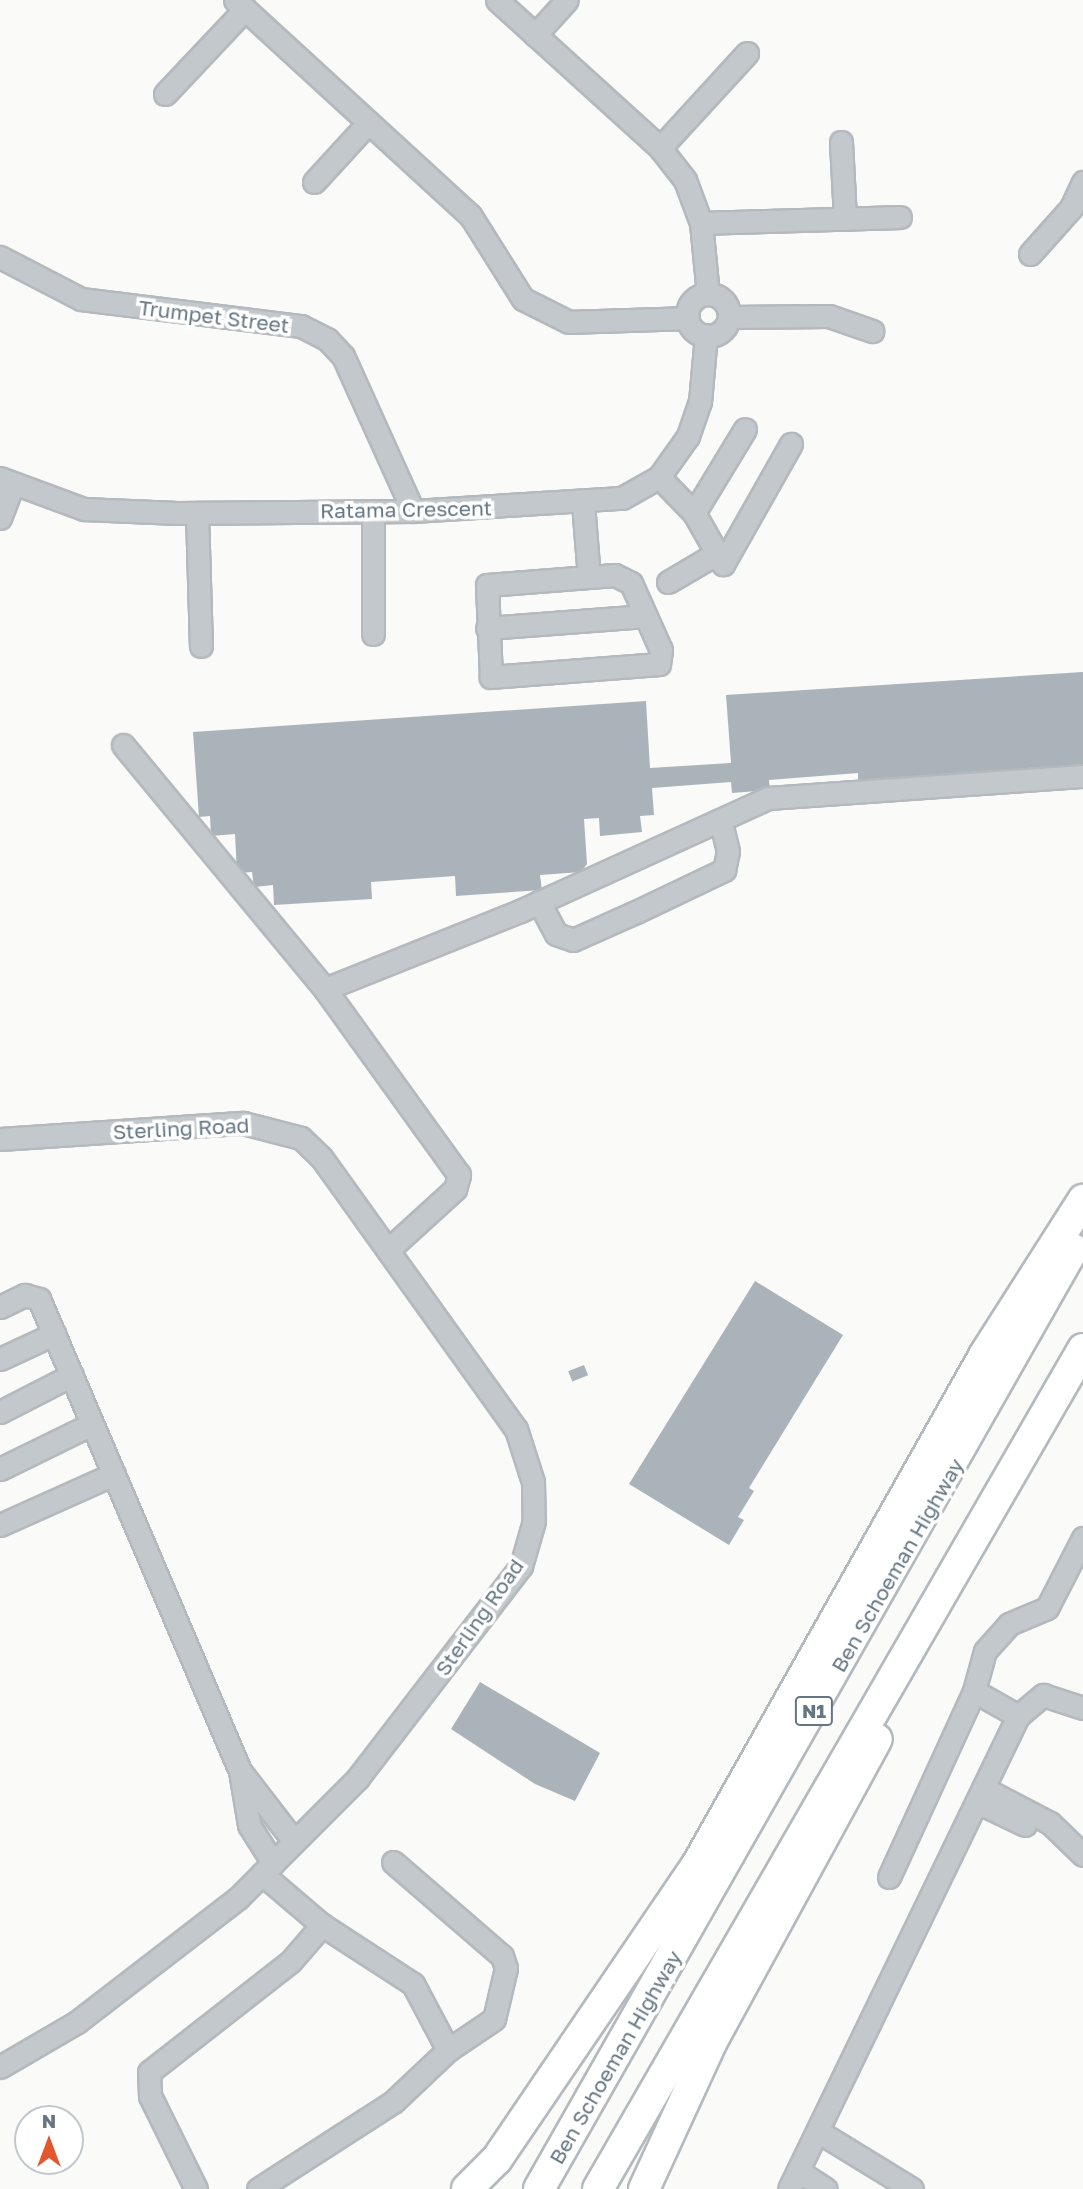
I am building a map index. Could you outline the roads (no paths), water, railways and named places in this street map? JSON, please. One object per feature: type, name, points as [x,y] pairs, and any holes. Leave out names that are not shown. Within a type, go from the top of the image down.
[{"type":"highway","points":[[499,2189],[656,1944],[698,1863],[985,1354],[1083,1200]]},
{"type":"highway","name":"Ben Schoeman Highway","points":[[539,2189],[1083,1230]]},
{"type":"highway","points":[[644,2189],[711,2043],[850,1797],[898,1692],[914,1641],[1083,1349]]},
{"type":"highway","name":"N1","points":[[598,2189],[914,1641]]},
{"type":"highway","points":[[467,2189],[524,2122],[698,1863]]},
{"type":"street","points":[[497,0],[660,148],[685,180],[701,223],[708,294]]},
{"type":"street","points":[[535,35],[567,0]]},
{"type":"street","points":[[165,94],[240,5],[470,215],[512,287],[551,317],[592,323],[688,318],[706,335],[722,331],[729,317],[724,300],[708,294],[695,299],[688,318]]},
{"type":"street","points":[[660,148],[747,53]]},
{"type":"street","points":[[314,182],[368,123]]},
{"type":"street","points":[[841,142],[845,219]]},
{"type":"street","points":[[1030,254],[1077,205],[1083,181]]},
{"type":"street","points":[[701,223],[900,218]]},
{"type":"street","name":"Trumpet Street","points":[[0,257],[81,299],[300,326],[327,339],[343,356],[413,511]]},
{"type":"street","points":[[729,317],[829,316],[872,331]]},
{"type":"street","name":"Ratama Crescent","points":[[7,481],[84,509],[197,513],[413,511],[583,503],[622,498],[659,477],[692,424],[706,335]]},
{"type":"street","points":[[694,513],[745,429]]},
{"type":"street","points":[[659,477],[694,513],[714,555],[724,563],[792,444]]},
{"type":"street","points":[[0,518],[7,481]]},
{"type":"street","points":[[583,503],[589,576]]},
{"type":"street","points":[[373,511],[373,634]]},
{"type":"street","points":[[197,513],[201,646]]},
{"type":"street","points":[[668,582],[714,555]]},
{"type":"street","points":[[615,575],[631,583],[646,616],[661,650],[652,668],[497,679],[489,671],[487,584],[615,575]]},
{"type":"street","points":[[487,628],[646,616]]},
{"type":"street","points":[[123,746],[325,989],[459,1175],[455,1189],[388,1250]]},
{"type":"street","points":[[325,989],[539,902],[720,820],[786,794],[1083,776]]},
{"type":"street","points":[[539,902],[556,934],[573,940],[636,912],[724,870],[728,851],[720,820]]},
{"type":"street","name":"Sterling Road","points":[[0,1139],[265,1124],[301,1138],[321,1157],[516,1429],[533,1482],[534,1521],[521,1566],[487,1614],[358,1778],[267,1868],[77,2022],[0,2067]]},
{"type":"street","points":[[0,1307],[35,1295],[72,1375],[240,1771],[294,1842]]},
{"type":"street","points":[[0,1359],[54,1334]]},
{"type":"street","points":[[0,1412],[72,1375]]},
{"type":"street","points":[[0,1469],[92,1424]]},
{"type":"street","points":[[0,1525],[114,1474]]},
{"type":"street","points":[[889,1877],[974,1691],[979,1662],[997,1633],[1047,1608],[1083,1538]]},
{"type":"street","points":[[974,1691],[1018,1716]]},
{"type":"street","points":[[826,2189],[794,2180],[1018,1716],[1043,1695],[1083,1708]]},
{"type":"street","points":[[240,1771],[246,1815],[267,1868],[322,1925],[413,1984],[447,2050]]},
{"type":"street","points":[[980,1795],[1045,1835],[1060,1836],[1083,1855]]},
{"type":"street","points":[[258,2189],[393,2102],[447,2050],[494,2019],[506,1968],[502,1956],[393,1862]]},
{"type":"street","points":[[196,2189],[150,2096],[149,2072],[291,1961],[322,1925]]},
{"type":"street","points":[[819,2132],[912,2189]]}]
